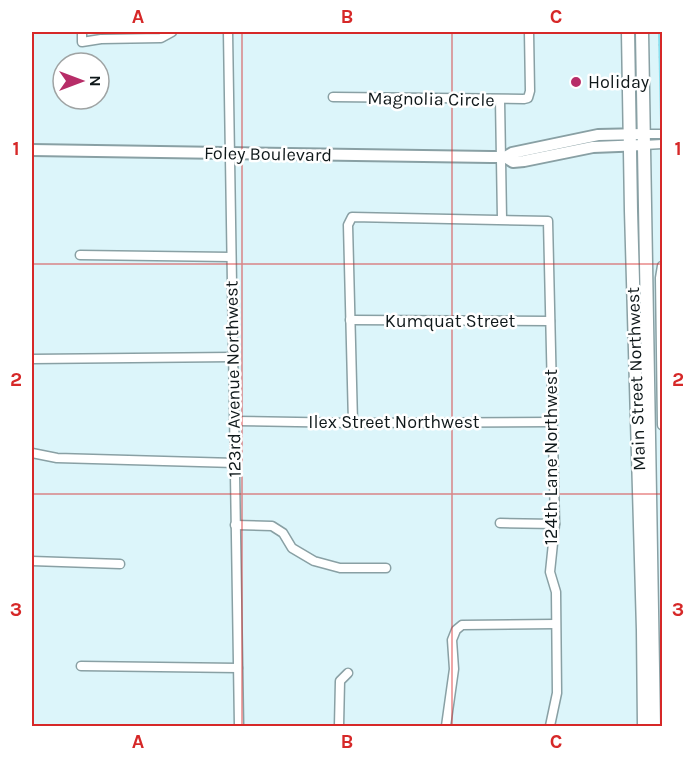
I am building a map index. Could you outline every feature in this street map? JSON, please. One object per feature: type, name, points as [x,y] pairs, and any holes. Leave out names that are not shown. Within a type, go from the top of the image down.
[{"type":"main road","name":"Main Street Northwest","points":[[628,32],[644,726]]},
{"type":"main road","name":"Main Street Northwest","points":[[642,32],[654,726]]},
{"type":"street","points":[[82,32],[82,42],[101,39],[161,39],[172,32]]},
{"type":"street","name":"123rd Avenue Northwest","points":[[228,32],[239,726]]},
{"type":"street","name":"Magnolia Circle","points":[[333,97],[500,100],[528,98],[530,91],[529,32]]},
{"type":"street","points":[[353,423],[348,225],[352,217],[502,219],[503,157],[500,100]]},
{"type":"street","points":[[644,140],[663,134]]},
{"type":"street","name":"Foley Boulevard","points":[[32,150],[503,157],[512,153],[598,135],[644,140]]},
{"type":"street","points":[[644,140],[663,144]]},
{"type":"street","name":"124th Lane Northwest","points":[[502,219],[548,221],[555,524],[550,572],[556,592],[557,693],[550,726]]},
{"type":"street","points":[[80,255],[231,257]]},
{"type":"street","points":[[663,266],[660,278],[663,425]]},
{"type":"street","name":"Kumquat Street","points":[[350,320],[550,321]]},
{"type":"street","points":[[32,359],[232,357]]},
{"type":"street","name":"Ilex Street Northwest","points":[[234,421],[553,422]]},
{"type":"street","points":[[32,453],[57,458],[235,463]]},
{"type":"street","points":[[500,522],[555,524]]},
{"type":"street","points":[[235,525],[272,526],[283,533],[292,548],[314,561],[340,568],[386,568]]},
{"type":"street","points":[[32,561],[120,564]]},
{"type":"street","points":[[446,726],[454,669],[452,640],[456,630],[462,626],[555,624]]},
{"type":"street","points":[[81,666],[238,668]]},
{"type":"street","points":[[339,726],[340,681],[348,673]]},
{"type":"green space","points":[[658,32],[662,32],[662,121],[660,121]]},
{"type":"green space","points":[[660,32],[662,32],[662,187]]},
{"type":"place","name":"Holiday","points":[[576,82]]}]
